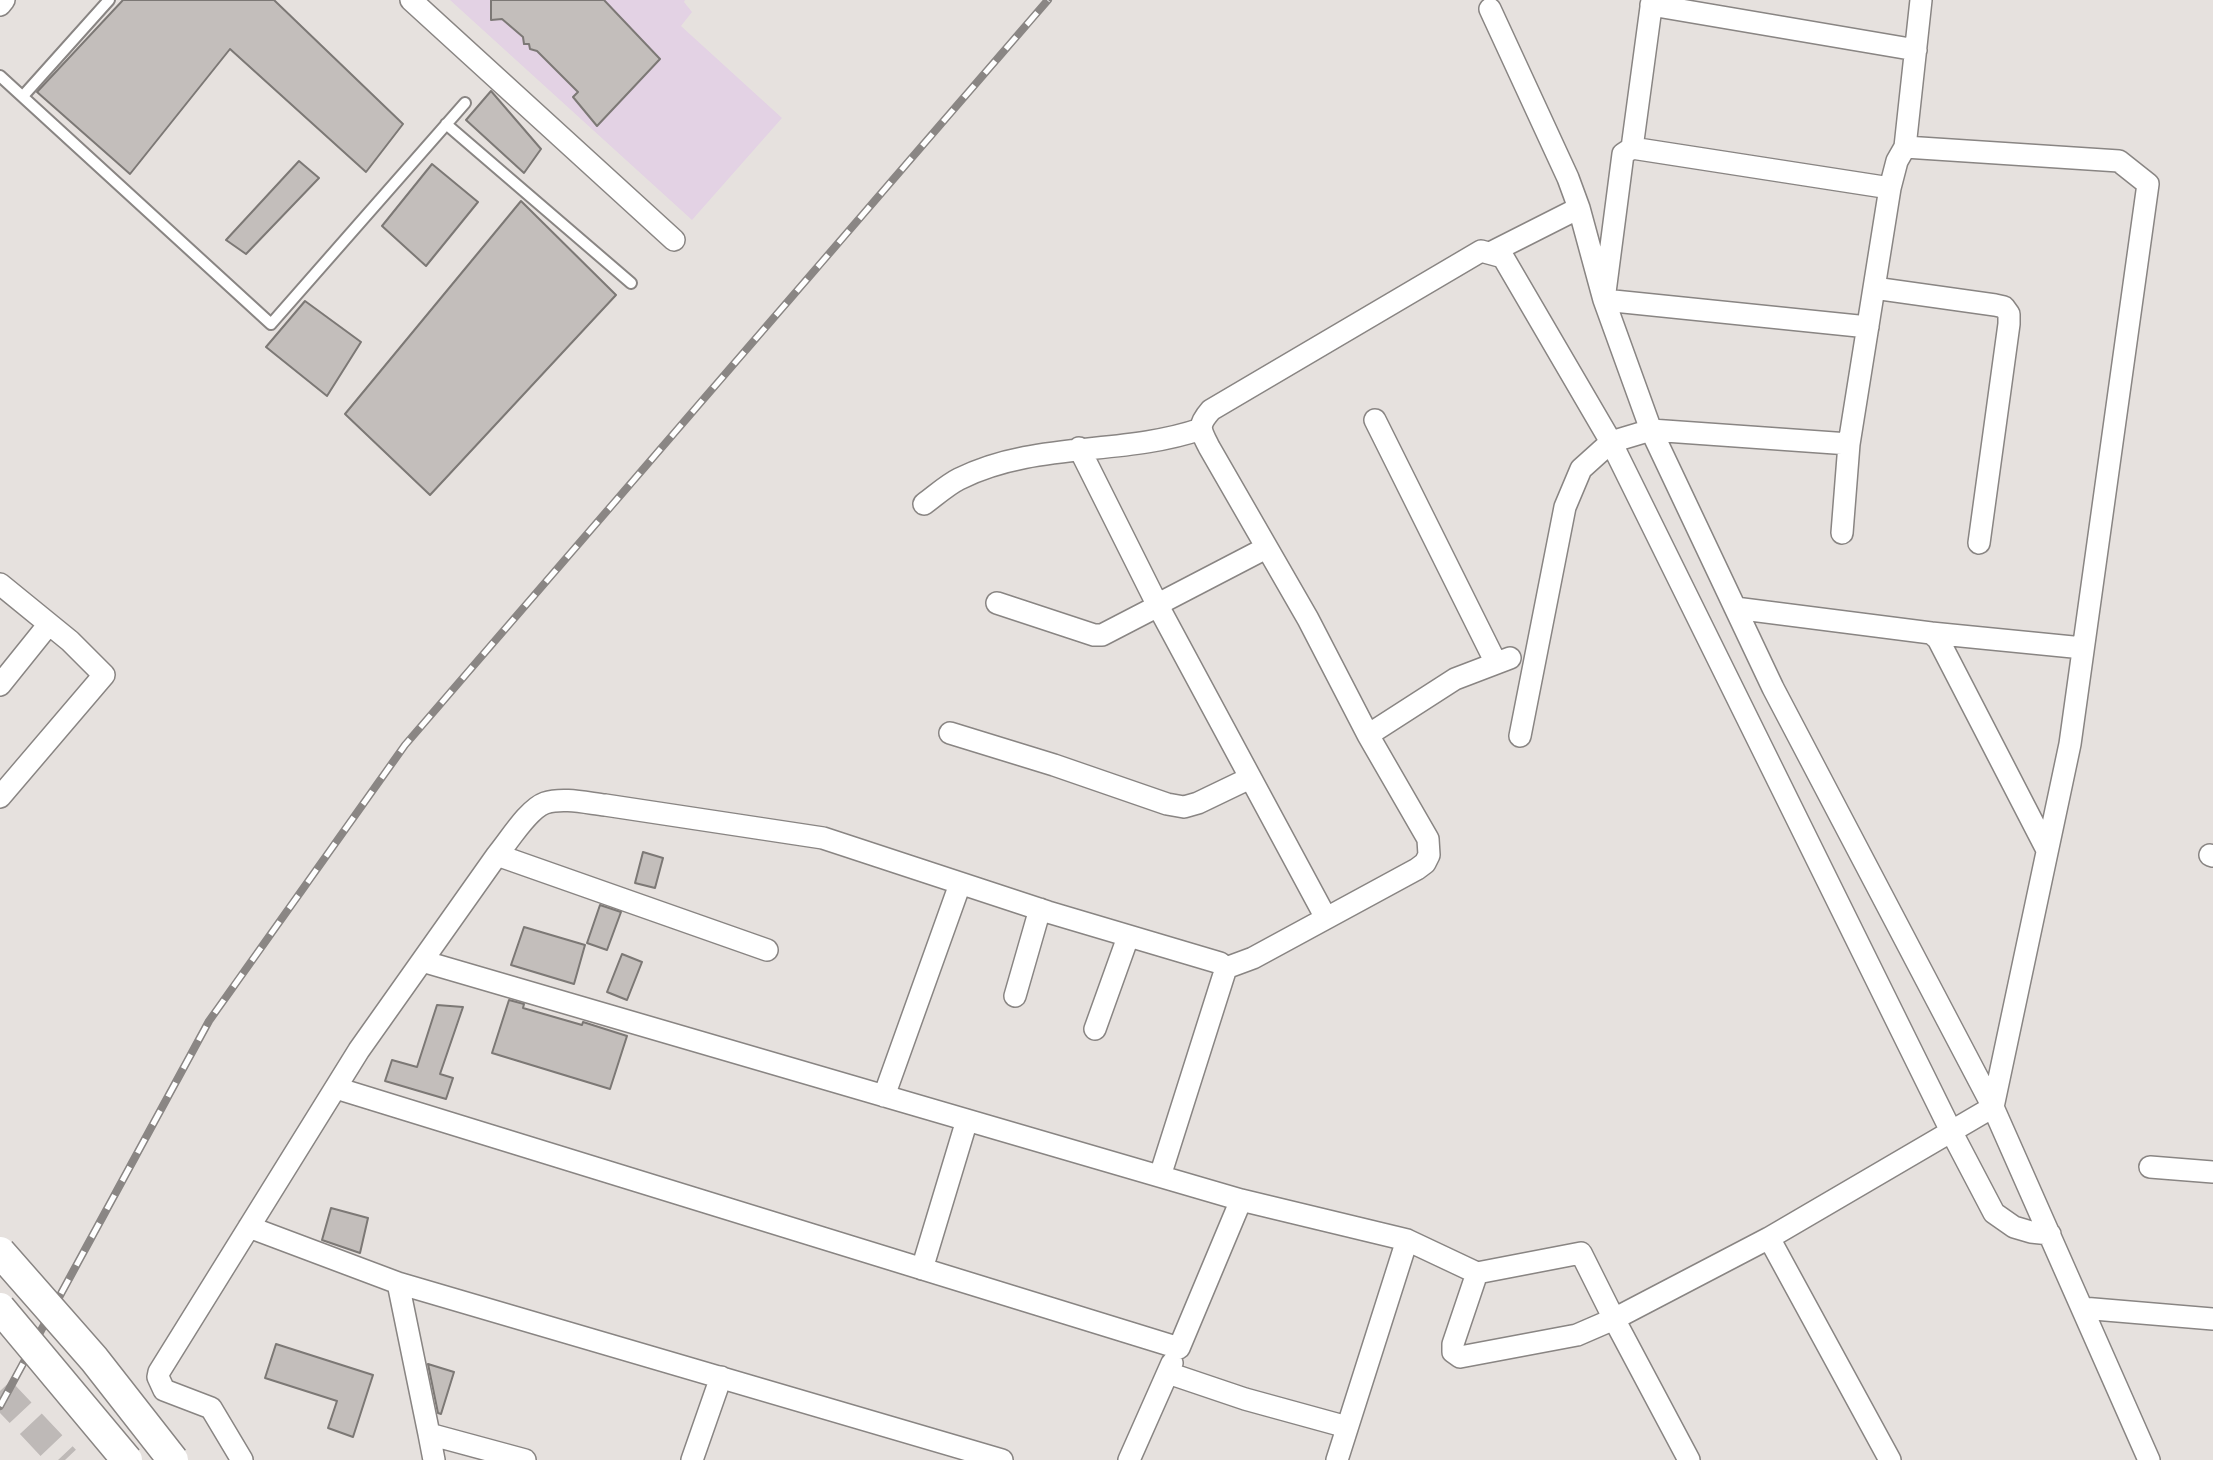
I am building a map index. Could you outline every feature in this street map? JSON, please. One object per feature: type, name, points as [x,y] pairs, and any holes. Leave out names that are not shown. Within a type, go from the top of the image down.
[{"type":"main road","points":[[0,1252],[94,1359],[173,1460]]},
{"type":"main road","points":[[0,1308],[127,1460]]},
{"type":"street","points":[[0,5],[4,0]]},
{"type":"street","points":[[411,0],[674,240]]},
{"type":"street","points":[[1842,533],[1849,444],[1890,188],[1897,161],[1905,147],[1922,0]]},
{"type":"street","points":[[1604,300],[1623,155],[1632,148],[1651,3],[1916,50]]},
{"type":"street","points":[[1490,9],[1568,178],[1604,300],[1651,430],[1773,688],[1993,1107],[2149,1460]]},
{"type":"street","points":[[1477,1273],[1453,1344],[1453,1352],[1460,1357],[1577,1335],[1615,1319],[1769,1238],[1993,1107],[2070,744],[2148,184],[2119,161],[1905,147]]},
{"type":"street","points":[[1632,148],[1890,188]]},
{"type":"street","points":[[1490,253],[1579,208]]},
{"type":"street","points":[[1226,968],[1253,958],[1417,869],[1425,863],[1429,855],[1428,839],[1200,429],[1202,420],[1211,410],[1481,251],[1503,257],[1611,442],[1994,1213],[2014,1227],[2050,1234]]},
{"type":"street","points":[[1874,288],[1994,305],[2004,307],[2009,314],[1979,543]]},
{"type":"street","points":[[1604,300],[1868,327]]},
{"type":"street","points":[[1368,735],[1455,679],[1503,661],[1374,420]]},
{"type":"street","points":[[924,504],[958,479],[1028,456],[1160,440],[1200,429]]},
{"type":"street","points":[[1520,736],[1565,508],[1581,469],[1611,442],[1651,430],[1849,444]]},
{"type":"street","points":[[1079,448],[1158,606],[1326,918]]},
{"type":"street","points":[[997,603],[1094,635],[1102,635],[1266,548]]},
{"type":"street","points":[[0,584],[49,624],[104,675],[0,797]]},
{"type":"street","points":[[1735,608],[1931,633],[2082,648]]},
{"type":"street","points":[[0,685],[49,624]]},
{"type":"street","points":[[1931,633],[1938,639],[2047,850]]},
{"type":"street","points":[[950,733],[1167,804],[1184,807],[1250,778]]},
{"type":"street","points":[[242,1460],[211,1408],[163,1390],[158,1377],[359,1050],[497,855],[536,809],[550,802],[605,805],[823,838],[1128,937],[1220,963],[1226,968]]},
{"type":"street","points":[[497,855],[767,950]]},
{"type":"street","points":[[884,1096],[960,884]]},
{"type":"street","points":[[1015,996],[1040,909]]},
{"type":"street","points":[[1095,1029],[1128,937]]},
{"type":"street","points":[[422,961],[1241,1200],[1407,1240],[1477,1273],[1581,1253],[1689,1460]]},
{"type":"street","points":[[1160,1176],[1226,968]]},
{"type":"street","points":[[336,1088],[1179,1348]]},
{"type":"street","points":[[922,1269],[967,1120]]},
{"type":"street","points":[[2150,1167],[2213,1172]]},
{"type":"street","points":[[1129,1460],[1241,1200]]},
{"type":"street","points":[[249,1227],[398,1283],[1002,1460]]},
{"type":"street","points":[[1769,1238],[1890,1460]]},
{"type":"street","points":[[1337,1460],[1407,1240]]},
{"type":"street","points":[[398,1283],[434,1460]]},
{"type":"street","points":[[2082,1308],[2213,1319]]},
{"type":"street","points":[[1168,1373],[1245,1399],[1347,1427]]},
{"type":"street","points":[[692,1460],[721,1377]]},
{"type":"street","points":[[429,1434],[525,1460]]},
{"type":"lane","points":[[23,96],[109,0]]},
{"type":"lane","points":[[0,76],[271,324],[465,103]]},
{"type":"lane","points":[[446,124],[631,283]]},
{"type":"shaded area","points":[[450,0],[685,0],[692,12],[681,26],[782,118],[692,220]]},
{"type":"building","points":[[123,0],[274,0],[403,124],[366,172],[230,49],[130,174],[37,92]]},
{"type":"building","points":[[491,0],[604,0],[660,59],[597,126],[573,97],[578,92],[537,51],[530,49],[529,44],[524,44],[523,37],[502,19],[491,20]]},
{"type":"building","points":[[491,91],[541,149],[524,173],[466,120]]},
{"type":"building","points":[[299,161],[319,178],[246,254],[226,240]]},
{"type":"building","points":[[432,164],[478,202],[426,266],[382,226]]},
{"type":"building","points":[[521,201],[616,295],[430,495],[345,414]]},
{"type":"building","points":[[305,301],[361,342],[327,396],[266,347]]},
{"type":"building","points":[[643,852],[663,858],[655,888],[635,883]]},
{"type":"building","points":[[600,905],[621,912],[607,950],[587,943]]},
{"type":"building","points":[[524,927],[585,945],[574,984],[511,965]]},
{"type":"building","points":[[622,954],[642,962],[627,1000],[607,992]]},
{"type":"building","points":[[509,1000],[524,1004],[523,1008],[627,1036],[610,1089],[492,1053]]},
{"type":"building","points":[[437,1005],[463,1007],[440,1074],[453,1078],[446,1099],[385,1081],[392,1060],[417,1067]]},
{"type":"building","points":[[331,1208],[368,1218],[360,1253],[322,1240]]},
{"type":"building","points":[[276,1344],[373,1375],[353,1437],[328,1428],[337,1401],[265,1378]]},
{"type":"building","points":[[428,1364],[454,1372],[441,1414],[438,1413]]},
{"type":"tunnel","points":[[0,1391],[65,1460]]},
{"type":"railway","points":[[0,1406],[209,1021],[405,745],[1048,0]]}]
